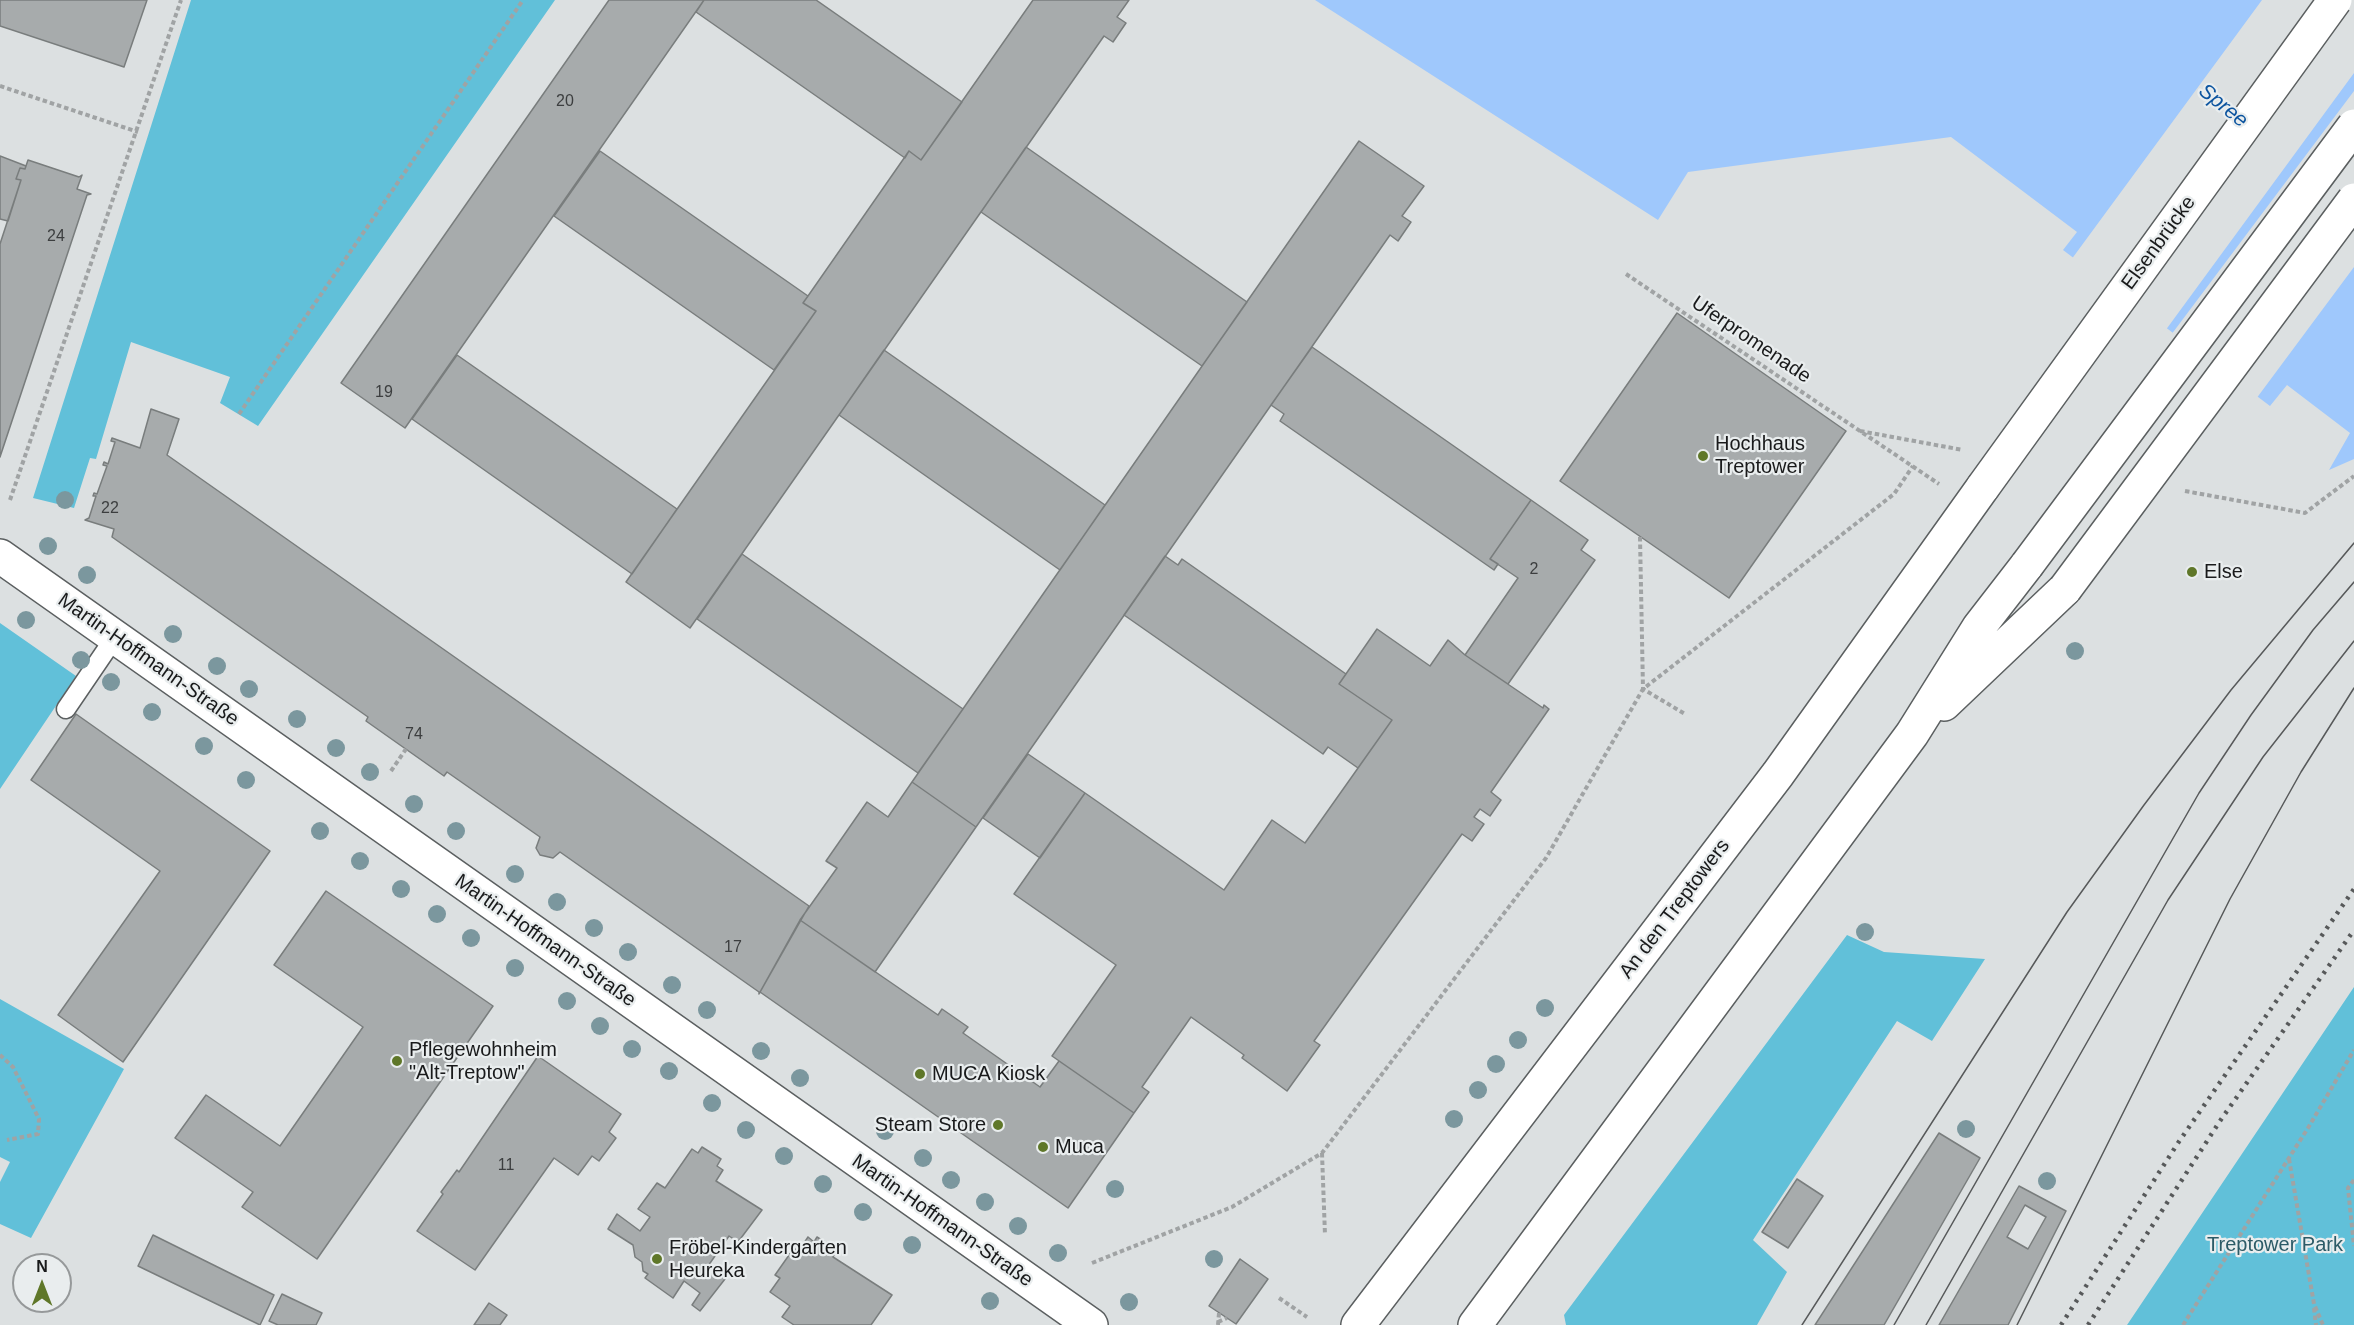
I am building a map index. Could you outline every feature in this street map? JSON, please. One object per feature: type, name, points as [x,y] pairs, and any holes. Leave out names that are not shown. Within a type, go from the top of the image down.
[{"type":"main road","name":"Elsenbrücke","points":[[1983,487],[2335,0]]},
{"type":"main road","points":[[1475,1325],[1912,734],[1979,627],[2354,126]]},
{"type":"main road","points":[[1912,734],[2065,589],[2354,201]]},
{"type":"main road","name":"An den Treptowers","points":[[1358,1325],[1779,774],[1983,487]]},
{"type":"main road","name":"Martin-Hoffmann-Straße","points":[[0,556],[1091,1325]]},
{"type":"lane","points":[[66,710],[115,637]]},
{"type":"path","points":[[10,500],[138,132],[181,0]]},
{"type":"path","points":[[238,414],[523,0]]},
{"type":"path","points":[[0,86],[138,132]]},
{"type":"path","name":"Uferpromenade","points":[[1626,274],[1940,484]]},
{"type":"path","points":[[1092,1263],[1232,1207],[1322,1153],[1546,858],[1643,689],[1894,494],[1913,466]]},
{"type":"path","points":[[2305,513],[2354,476]]},
{"type":"path","points":[[1640,537],[1643,689]]},
{"type":"path","points":[[1643,689],[1685,714]]},
{"type":"path","points":[[391,771],[406,749]]},
{"type":"path","points":[[2183,1325],[2289,1158],[2354,1050]]},
{"type":"path","points":[[0,1055],[13,1067],[39,1119],[38,1134],[7,1140]]},
{"type":"path","points":[[1322,1153],[1325,1235]]},
{"type":"path","points":[[2289,1158],[2316,1325]]},
{"type":"path","points":[[2354,1180],[2348,1188],[2354,1246]]},
{"type":"path","points":[[1280,1298],[1307,1317]]},
{"type":"path","points":[[2314,1304],[2323,1325]]},
{"type":"path","points":[[1218,1324],[1219,1312]]},
{"type":"path","points":[[1218,1324],[1227,1318]]},
{"type":"green space","points":[[191,0],[555,0],[258,426],[220,403],[230,377],[131,342],[96,459],[90,458],[74,508],[33,498]]},
{"type":"green space","points":[[0,623],[76,676],[0,789]]},
{"type":"green space","points":[[1847,935],[1884,952],[1985,959],[1932,1041],[1897,1021],[1753,1240],[1787,1272],[1757,1325],[1566,1325],[1564,1315]]},
{"type":"green space","name":"Treptower Park","points":[[2354,987],[2354,1325],[2127,1325]]},
{"type":"green space","points":[[0,999],[124,1069],[31,1238],[0,1224],[0,1182],[10,1162],[0,1157]]},
{"type":"water","name":"Spree","points":[[1315,0],[2354,0],[2354,459],[2329,470],[2350,433],[2287,385],[2270,406],[2063,250],[2077,232],[1951,137],[1688,172],[1658,220]]},
{"type":"pier","points":[[2262,0],[2354,0],[2354,73],[2165,331],[2071,260]]},
{"type":"pier","points":[[2354,91],[2354,267],[2256,399],[2171,335]]},
{"type":"building","points":[[0,0],[147,0],[124,67],[0,26]]},
{"type":"building","points":[[609,0],[704,0],[405,428],[341,383]]},
{"type":"building","points":[[704,0],[816,0],[962,102],[921,160],[909,151],[905,158],[696,12]]},
{"type":"building","points":[[1033,0],[1129,0],[1117,17],[1126,23],[1113,42],[1104,36],[690,628],[626,582],[816,311],[803,303],[909,151],[921,160]]},
{"type":"building","points":[[1359,141],[1424,186],[1402,216],[1411,222],[1398,241],[1390,235],[976,827],[912,782]]},
{"type":"building","points":[[1026,147],[1247,302],[1202,366],[981,212]]},
{"type":"building","points":[[600,151],[808,296],[803,303],[816,311],[774,370],[554,216]]},
{"type":"building","points":[[0,156],[26,166],[25,169],[20,168],[16,179],[21,180],[8,221],[0,219]]},
{"type":"building","points":[[28,160],[79,177],[82,175],[77,189],[91,194],[87,195],[0,457],[0,244],[21,180],[16,179],[20,168],[25,169]]},
{"type":"building","name":"Hochhaus Treptower","points":[[1677,313],[1846,431],[1729,598],[1560,481]]},
{"type":"building","points":[[1312,347],[1531,500],[1490,559],[1498,564],[1494,570],[1280,421],[1284,414],[1271,405]]},
{"type":"building","points":[[884,350],[1105,505],[1060,570],[839,415]]},
{"type":"building","points":[[457,355],[677,509],[632,574],[412,419]]},
{"type":"building","points":[[151,409],[179,419],[167,455],[809,906],[759,994],[560,852],[553,858],[540,855],[536,848],[540,837],[447,772],[444,776],[366,721],[368,717],[112,537],[114,529],[85,520],[89,518],[96,496],[93,496],[94,493],[97,494],[107,466],[103,465],[104,462],[108,464],[115,442],[111,441],[112,438],[140,448]]},
{"type":"building","points":[[1531,500],[1588,540],[1581,550],[1595,560],[1508,684],[1465,655],[1518,578],[1490,559]]},
{"type":"building","points":[[742,554],[963,709],[918,773],[697,619]]},
{"type":"building","points":[[1165,556],[1178,565],[1182,559],[1346,674],[1339,684],[1392,720],[1358,768],[1328,747],[1323,754],[1124,615]]},
{"type":"building","points":[[1377,629],[1430,666],[1448,640],[1465,655],[1543,708],[1544,705],[1549,709],[1491,792],[1501,800],[1490,816],[1480,809],[1474,817],[1484,824],[1472,841],[1462,834],[1314,1041],[1320,1045],[1287,1091],[1242,1058],[1244,1055],[1191,1017],[1142,1087],[1149,1092],[1134,1113],[1052,1056],[1116,965],[1014,894],[1085,793],[1224,890],[1272,820],[1305,843],[1392,720],[1339,684]]},
{"type":"building","points":[[76,714],[270,851],[123,1062],[58,1015],[160,871],[31,780]]},
{"type":"building","points":[[1028,754],[1085,793],[1040,858],[983,818]]},
{"type":"building","points":[[912,782],[976,827],[875,972],[800,920],[837,868],[826,861],[867,802],[888,817]]},
{"type":"building","name":"Pflegewohnheim \"Alt-Treptow\"","points":[[326,891],[493,1006],[317,1259],[242,1207],[253,1192],[175,1138],[206,1095],[280,1146],[363,1027],[274,965]]},
{"type":"building","points":[[800,920],[938,1015],[942,1009],[968,1027],[963,1033],[1040,1087],[1059,1061],[1134,1113],[1068,1208],[760,992]]},
{"type":"building","points":[[538,1056],[621,1114],[609,1132],[616,1138],[599,1161],[592,1156],[578,1175],[554,1158],[475,1270],[417,1231],[443,1194],[441,1192],[457,1170],[459,1172]]},
{"type":"building","points":[[1939,1133],[1980,1158],[1884,1325],[1815,1325]]},
{"type":"building","points":[[702,1147],[721,1159],[717,1166],[723,1170],[716,1181],[762,1210],[738,1242],[729,1236],[708,1266],[725,1279],[700,1311],[692,1305],[700,1293],[684,1281],[673,1298],[645,1278],[648,1274],[643,1271],[642,1262],[635,1257],[633,1245],[608,1229],[617,1214],[640,1231],[650,1217],[638,1209],[657,1183],[665,1188],[692,1149],[698,1153]]},
{"type":"building","points":[[1797,1179],[1823,1196],[1788,1248],[1762,1232]]},
{"type":"building","points":[[2019,1186],[2066,1211],[2008,1325],[1939,1325]]},
{"type":"building","points":[[2025,1205],[2046,1217],[2028,1249],[2007,1237]]},
{"type":"building","points":[[153,1235],[274,1295],[260,1325],[138,1266]]},
{"type":"building","points":[[808,1237],[814,1242],[817,1237],[831,1246],[827,1250],[834,1255],[833,1257],[892,1295],[871,1325],[794,1325],[782,1317],[790,1306],[770,1292],[780,1278],[775,1275],[794,1248],[798,1252]]},
{"type":"building","points":[[1240,1259],[1268,1279],[1236,1324],[1209,1306]]},
{"type":"building","points":[[282,1294],[322,1313],[316,1325],[278,1325],[269,1321]]},
{"type":"building","points":[[489,1303],[507,1315],[500,1325],[474,1325]]},
{"type":"tram line","points":[[1802,1325],[2067,912],[2231,690],[2354,543]]},
{"type":"tram line","points":[[1894,1325],[2199,793],[2251,715],[2313,630],[2354,582]]},
{"type":"tram line","points":[[1926,1325],[2168,900],[2263,757],[2354,641]]},
{"type":"tram line","points":[[2017,1325],[2230,899],[2301,772],[2354,688]]},
{"type":"railway","points":[[2061,1325],[2178,1143],[2354,889]]},
{"type":"railway","points":[[2088,1325],[2220,1121],[2354,930]]},
{"type":"place","name":"Hochhaus Treptower","points":[[1703,456]]},
{"type":"place","name":"Else","points":[[2192,572]]},
{"type":"place","name":"Pflegewohnheim \"Alt-Treptow\"","points":[[397,1061]]},
{"type":"place","name":"MUCA Kiosk","points":[[920,1074]]},
{"type":"place","name":"Steam Store","points":[[998,1125]]},
{"type":"place","name":"Muca","points":[[1043,1147]]},
{"type":"place","name":"Fröbel-Kindergarten Heureka","points":[[657,1259]]}]
